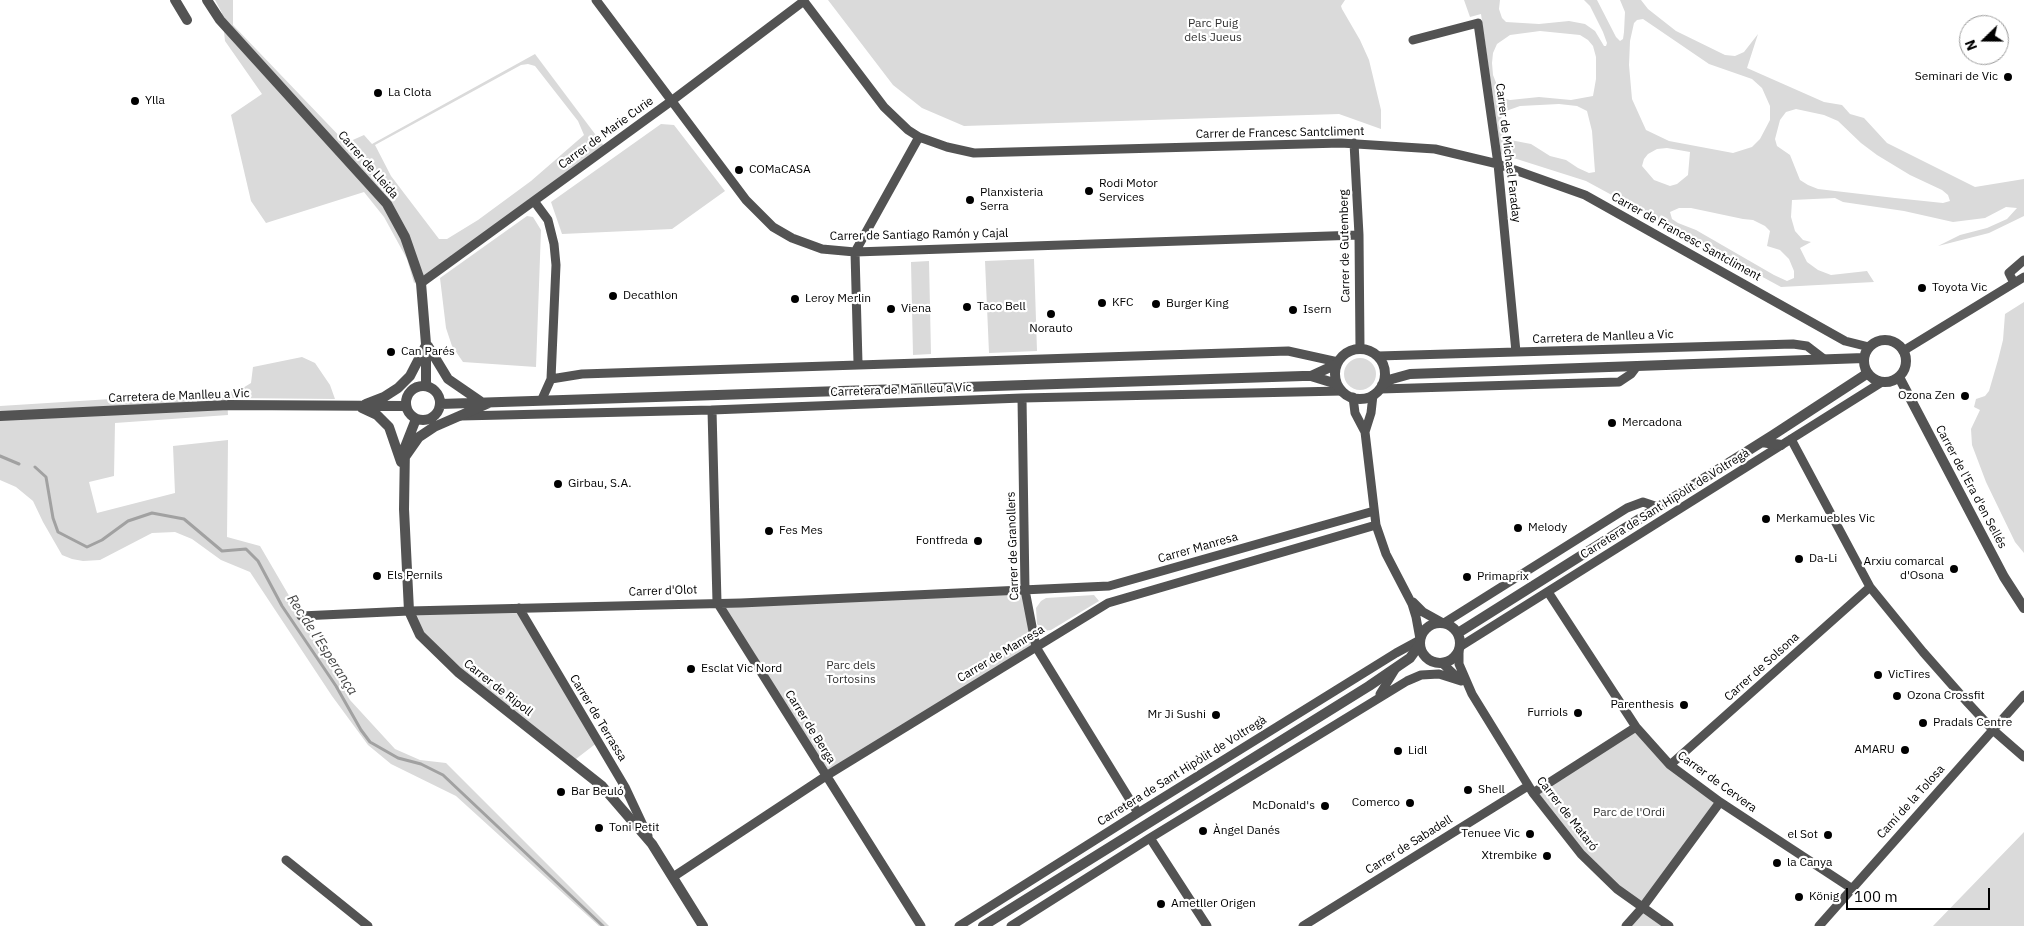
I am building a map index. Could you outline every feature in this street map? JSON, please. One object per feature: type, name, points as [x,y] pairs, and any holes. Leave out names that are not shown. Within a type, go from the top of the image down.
[{"type":"street","points":[[175,0],[187,20]]},
{"type":"street","name":"Carrer de Lleida","points":[[207,0],[220,20],[387,204],[405,237],[421,283],[426,344],[426,386]]},
{"type":"street","name":"Carrer de Santiago Ramón y Cajal","points":[[596,0],[670,102],[746,200],[773,227],[792,238],[822,250],[855,252],[1358,235]]},
{"type":"street","name":"Carrer de Marie Curie","points":[[421,283],[670,102],[803,1]]},
{"type":"street","name":"Carrer de Francesc Santcliment","points":[[803,1],[884,108],[919,137],[947,147],[974,153],[1354,143],[1435,149],[1498,164],[1585,195],[1845,341],[1869,348]]},
{"type":"street","name":"Carrer de Michael Faraday","points":[[1413,40],[1478,23],[1498,164],[1516,352]]},
{"type":"street","points":[[858,363],[855,252],[919,137]]},
{"type":"street","name":"Carrer de Gutemberg","points":[[1354,143],[1360,348]]},
{"type":"street","points":[[534,201],[548,220],[554,244],[556,265],[551,378],[542,399]]},
{"type":"street","points":[[2014,283],[2009,273],[2024,260]]},
{"type":"street","points":[[1903,351],[2024,277]]},
{"type":"street","points":[[1885,340],[1896,343],[1903,351],[1906,364],[1899,377],[1882,382],[1875,380],[1868,373],[1864,358],[1869,348],[1878,341],[1885,340]]},
{"type":"street","points":[[426,344],[448,379],[481,401]]},
{"type":"street","name":"Carretera de Manlleu a Vic","points":[[359,406],[384,397],[398,388],[410,376],[426,344]]},
{"type":"street","name":"Carretera de Manlleu a Vic","points":[[1381,360],[1516,352],[1793,344],[1807,346],[1824,359]]},
{"type":"street","points":[[1410,374],[1381,360],[1369,350],[1360,348],[1348,352],[1338,363],[1335,375],[1340,387],[1353,398],[1364,398],[1392,379],[1410,374],[1864,358]]},
{"type":"street","points":[[551,378],[582,374],[858,363],[1288,351],[1303,353],[1338,363]]},
{"type":"street","points":[[1381,360],[1385,374],[1371,403],[1371,413],[1366,432],[1376,525],[1386,554],[1408,596],[1416,617],[1425,656],[1439,663]]},
{"type":"street","name":"Carretera de Manlleu a Vic","points":[[1311,376],[1338,363]]},
{"type":"street","points":[[1378,390],[1619,382],[1631,374],[1637,366]]},
{"type":"street","name":"Carretera de Sant Hipòlit de Voltregà","points":[[1458,633],[1658,508],[1868,373]]},
{"type":"street","name":"Carretera de Manlleu a Vic","points":[[440,404],[542,399],[1311,376],[1340,387]]},
{"type":"street","name":"Carrer de l'Era d'en Sellés","points":[[1899,377],[2004,577],[2024,608]]},
{"type":"street","name":"Carretera de Sant Hipòlit de Voltregà","points":[[1460,649],[1882,382]]},
{"type":"street","points":[[418,386],[426,386],[436,392],[440,404],[437,413],[432,418],[426,420],[416,419],[408,412],[406,398],[418,386]]},
{"type":"street","name":"Carretera de Manlleu a Vic","points":[[461,416],[712,410],[1340,387]]},
{"type":"street","name":"Carrer de Granollers","points":[[1022,398],[1025,590],[1036,647],[1138,813]]},
{"type":"street","points":[[1353,398],[1355,413],[1366,432]]},
{"type":"street","name":"Carretera de Manlleu a Vic","points":[[404,458],[419,437],[434,427],[493,401]]},
{"type":"street","name":"Carretera de Manlleu a Vic","points":[[0,416],[228,405],[406,406]]},
{"type":"street","points":[[359,406],[377,415],[389,428],[404,470]]},
{"type":"street","points":[[712,410],[717,602]]},
{"type":"street","name":"Carrer de Ripoll","points":[[416,419],[405,446],[404,470],[409,611],[420,635],[458,672],[602,786],[652,844],[702,926]]},
{"type":"street","points":[[1791,439],[1870,587],[1923,652],[1993,730],[2024,757]]},
{"type":"street","points":[[1762,442],[1781,446]]},
{"type":"street","name":"Carretera de Sant Hipòlit de Voltregà","points":[[1442,623],[1627,508],[1643,502],[1658,508]]},
{"type":"street","name":"Carrer Manresa","points":[[1025,590],[1109,586],[1374,511]]},
{"type":"street","name":"Carrer de Manresa","points":[[673,877],[826,776],[1108,603],[1376,525]]},
{"type":"street","name":"Carrer de Solsona","points":[[1670,765],[1870,587]]},
{"type":"street","name":"Carrer d'Olot","points":[[301,616],[409,611],[717,602],[742,603],[1025,590]]},
{"type":"street","name":"Carrer de Cervera","points":[[1548,592],[1636,727],[1670,765],[1720,802],[1851,888]]},
{"type":"street","points":[[1378,697],[1397,668],[1414,662],[1439,663],[1452,660],[1460,649],[1458,633],[1452,626],[1442,623],[1423,612],[1408,596]]},
{"type":"street","name":"Carrer de Berga","points":[[717,602],[921,926]]},
{"type":"street","name":"Carrer de Terrassa","points":[[519,608],[625,787],[652,844]]},
{"type":"street","points":[[983,926],[1397,668],[1410,658],[1427,627],[1442,623]]},
{"type":"street","name":"Carretera de Sant Hipòlit de Voltregà","points":[[959,926],[1396,653],[1420,641]]},
{"type":"street","name":"Carrer de Mataró","points":[[1460,649],[1460,664],[1472,694]]},
{"type":"street","name":"Carrer de Mataró","points":[[1439,663],[1461,681],[1472,694],[1531,789],[1581,854],[1617,889],[1669,926]]},
{"type":"street","points":[[1011,926],[1407,680],[1421,675],[1439,674],[1461,681]]},
{"type":"street","name":"Camí de la Tolosa","points":[[1819,926],[2024,695]]},
{"type":"street","name":"Carrer de Sabadell","points":[[1303,926],[1636,727]]},
{"type":"street","points":[[1626,926],[1642,908],[1720,802]]},
{"type":"street","points":[[1150,838],[1207,926]]},
{"type":"street","points":[[286,860],[368,926]]},
{"type":"green space","points":[[215,0],[233,0],[233,25],[346,143],[364,135],[372,144],[535,54],[604,146],[414,283],[407,259],[384,217],[364,192],[266,223],[251,201],[231,115],[262,94],[225,41],[222,13]],"holes":[[[521,65],[535,66],[578,121],[584,135],[531,181],[478,220],[447,239],[439,239],[391,176],[375,145]]]},
{"type":"green space","name":"Parc Puig dels Jueus","points":[[828,0],[1345,0],[1341,6],[1342,9],[1369,60],[1381,110],[1381,129],[1339,114],[964,126],[922,108],[893,85]]},
{"type":"green space","points":[[1464,0],[1500,0],[1499,9],[1502,18],[1506,22],[1539,24],[1569,21],[1585,24],[1595,31],[1604,46],[1606,46],[1607,43],[1603,32],[1590,6],[1584,0],[1597,0],[1616,37],[1620,41],[1623,39],[1625,12],[1620,0],[1641,0],[1648,9],[1676,31],[1725,55],[1735,56],[1744,52],[1758,34],[1747,68],[1824,102],[1842,105],[1850,114],[1864,118],[1887,143],[1975,187],[2024,179],[2024,216],[1989,233],[1938,246],[1960,235],[1987,228],[2007,219],[2017,208],[2006,207],[1985,218],[1953,222],[1904,211],[1843,202],[1835,198],[1792,200],[1791,217],[1795,231],[1803,240],[1811,242],[1800,248],[1807,262],[1818,270],[1831,275],[1867,271],[1874,282],[1781,287],[1586,181],[1501,154],[1481,14],[1470,17]],"holes":[[[1643,19],[1709,64],[1752,79],[1762,88],[1770,106],[1770,120],[1760,139],[1752,147],[1733,153],[1669,141],[1646,130],[1632,99],[1629,65],[1630,41],[1634,23],[1637,20]],[[1540,31],[1580,35],[1588,40],[1593,46],[1596,57],[1596,79],[1593,96],[1571,100],[1539,97],[1510,100],[1502,98],[1493,75],[1493,53],[1497,44],[1510,35]],[[1559,104],[1577,106],[1587,111],[1592,131],[1595,172],[1589,173],[1566,160],[1550,156],[1531,144],[1505,139],[1501,121],[1502,115],[1506,111],[1520,106]],[[1796,109],[1824,115],[1838,121],[1877,155],[1910,175],[1942,190],[1948,195],[1950,201],[1943,203],[1895,198],[1818,189],[1808,185],[1800,180],[1790,155],[1777,146],[1775,139],[1780,120],[1786,112]],[[1667,148],[1690,152],[1688,175],[1677,184],[1670,186],[1654,180],[1642,166],[1648,154],[1657,149]],[[1679,208],[1691,208],[1753,220],[1770,231],[1767,246],[1780,250],[1789,259],[1794,271],[1794,278],[1787,281],[1774,275],[1696,230],[1672,219],[1670,212]]]},
{"type":"green space","points":[[661,124],[674,125],[725,191],[672,229],[562,234],[551,202]]},
{"type":"green space","points":[[527,216],[533,217],[541,230],[536,367],[463,362],[452,346],[446,328],[440,278]]},
{"type":"green space","points":[[1034,259],[1037,351],[989,353],[985,261]]},
{"type":"green space","points":[[929,261],[931,354],[913,355],[911,262]]},
{"type":"green space","points":[[2024,302],[2024,553],[2015,542],[1986,482],[1972,445],[1971,429],[1980,410],[1974,407],[1976,399],[1985,396],[1989,391],[2003,340],[2005,314]]},
{"type":"green space","points":[[302,357],[315,363],[330,385],[335,399],[227,398],[228,415],[115,423],[114,476],[89,482],[97,513],[175,493],[173,446],[228,440],[227,537],[260,546],[350,700],[395,749],[420,760],[446,763],[609,926],[599,926],[456,796],[391,764],[368,745],[332,696],[250,572],[221,560],[192,539],[175,532],[152,533],[100,560],[83,561],[72,559],[62,555],[33,501],[16,487],[0,480],[0,406],[238,391],[251,383],[253,367]]},
{"type":"green space","points":[[1360,358],[1372,362],[1376,374],[1372,386],[1360,390],[1348,386],[1344,374],[1348,362]]},
{"type":"green space","name":"Parc dels Tortosins","points":[[1025,590],[1036,647],[826,776],[717,602]]},
{"type":"green space","points":[[1094,595],[1099,601],[1051,630],[1044,631],[1037,624],[1036,608],[1046,598]]},
{"type":"green space","points":[[519,608],[598,742],[572,762],[420,635],[409,611]]},
{"type":"green space","name":"Parc de l'Ordi","points":[[1636,727],[1670,765],[1720,802],[1642,908],[1669,926],[1626,926],[1642,909],[1617,889],[1533,793]]},
{"type":"green space","points":[[2024,832],[2024,926],[1933,926]]},
{"type":"waterway","name":"Rec de l'Esperança","points":[[0,456],[19,464]]},
{"type":"waterway","name":"Rec de l'Esperança","points":[[35,467],[46,477],[53,518],[58,532],[87,547],[102,540],[128,521],[152,513],[184,519],[222,551],[246,549],[258,561],[282,606],[336,686],[370,742],[398,758],[421,764],[443,775],[603,926]]},
{"type":"place","name":"Seminari de Vic","points":[[2008,77]]},
{"type":"place","name":"La Clota","points":[[378,93]]},
{"type":"place","name":"Ylla","points":[[135,101]]},
{"type":"place","name":"COMaCASA","points":[[739,170]]},
{"type":"place","name":"Rodi Motor Services","points":[[1089,191]]},
{"type":"place","name":"Planxisteria Serra","points":[[970,200]]},
{"type":"place","name":"Toyota Vic","points":[[1922,288]]},
{"type":"place","name":"Decathlon","points":[[613,296]]},
{"type":"place","name":"Leroy Merlin","points":[[795,299]]},
{"type":"place","name":"KFC","points":[[1102,303]]},
{"type":"place","name":"Burger King","points":[[1156,304]]},
{"type":"place","name":"Taco Bell","points":[[967,307]]},
{"type":"place","name":"Viena","points":[[891,309]]},
{"type":"place","name":"Isern","points":[[1293,310]]},
{"type":"place","name":"Norauto","points":[[1051,314]]},
{"type":"place","name":"Can Parés","points":[[391,352]]},
{"type":"place","name":"Ozona Zen","points":[[1965,396]]},
{"type":"place","name":"Mercadona","points":[[1612,423]]},
{"type":"place","name":"Girbau, S.A.","points":[[558,484]]},
{"type":"place","name":"Merkamuebles Vic","points":[[1766,519]]},
{"type":"place","name":"Melody","points":[[1518,528]]},
{"type":"place","name":"Fes Mes","points":[[769,531]]},
{"type":"place","name":"Fontfreda","points":[[978,541]]},
{"type":"place","name":"Da-Li","points":[[1799,559]]},
{"type":"place","name":"Arxiu comarcal d'Osona","points":[[1954,569]]},
{"type":"place","name":"Els Pernils","points":[[377,576]]},
{"type":"place","name":"Primaprix","points":[[1467,577]]},
{"type":"place","name":"Esclat Vic Nord","points":[[691,669]]},
{"type":"place","name":"VicTires","points":[[1878,675]]},
{"type":"place","name":"Ozona Crossfit","points":[[1897,696]]},
{"type":"place","name":"Parenthesis","points":[[1684,705]]},
{"type":"place","name":"Furriols","points":[[1578,713]]},
{"type":"place","name":"Mr Ji Sushi","points":[[1216,715]]},
{"type":"place","name":"Pradals Centre","points":[[1923,723]]},
{"type":"place","name":"AMARU","points":[[1905,750]]},
{"type":"place","name":"Lidl","points":[[1398,751]]},
{"type":"place","name":"Shell","points":[[1468,790]]},
{"type":"place","name":"Bar Beuló","points":[[561,792]]},
{"type":"place","name":"Comerco","points":[[1410,803]]},
{"type":"place","name":"McDonald's","points":[[1325,806]]},
{"type":"place","name":"Toni Petit","points":[[599,828]]},
{"type":"place","name":"Àngel Danés","points":[[1203,831]]},
{"type":"place","name":"Tenuee Vic","points":[[1530,834]]},
{"type":"place","name":"el Sot","points":[[1828,835]]},
{"type":"place","name":"Xtrembike","points":[[1547,856]]},
{"type":"place","name":"la Canya","points":[[1777,863]]},
{"type":"place","name":"König","points":[[1799,897]]},
{"type":"place","name":"Ametller Origen","points":[[1161,904]]}]
